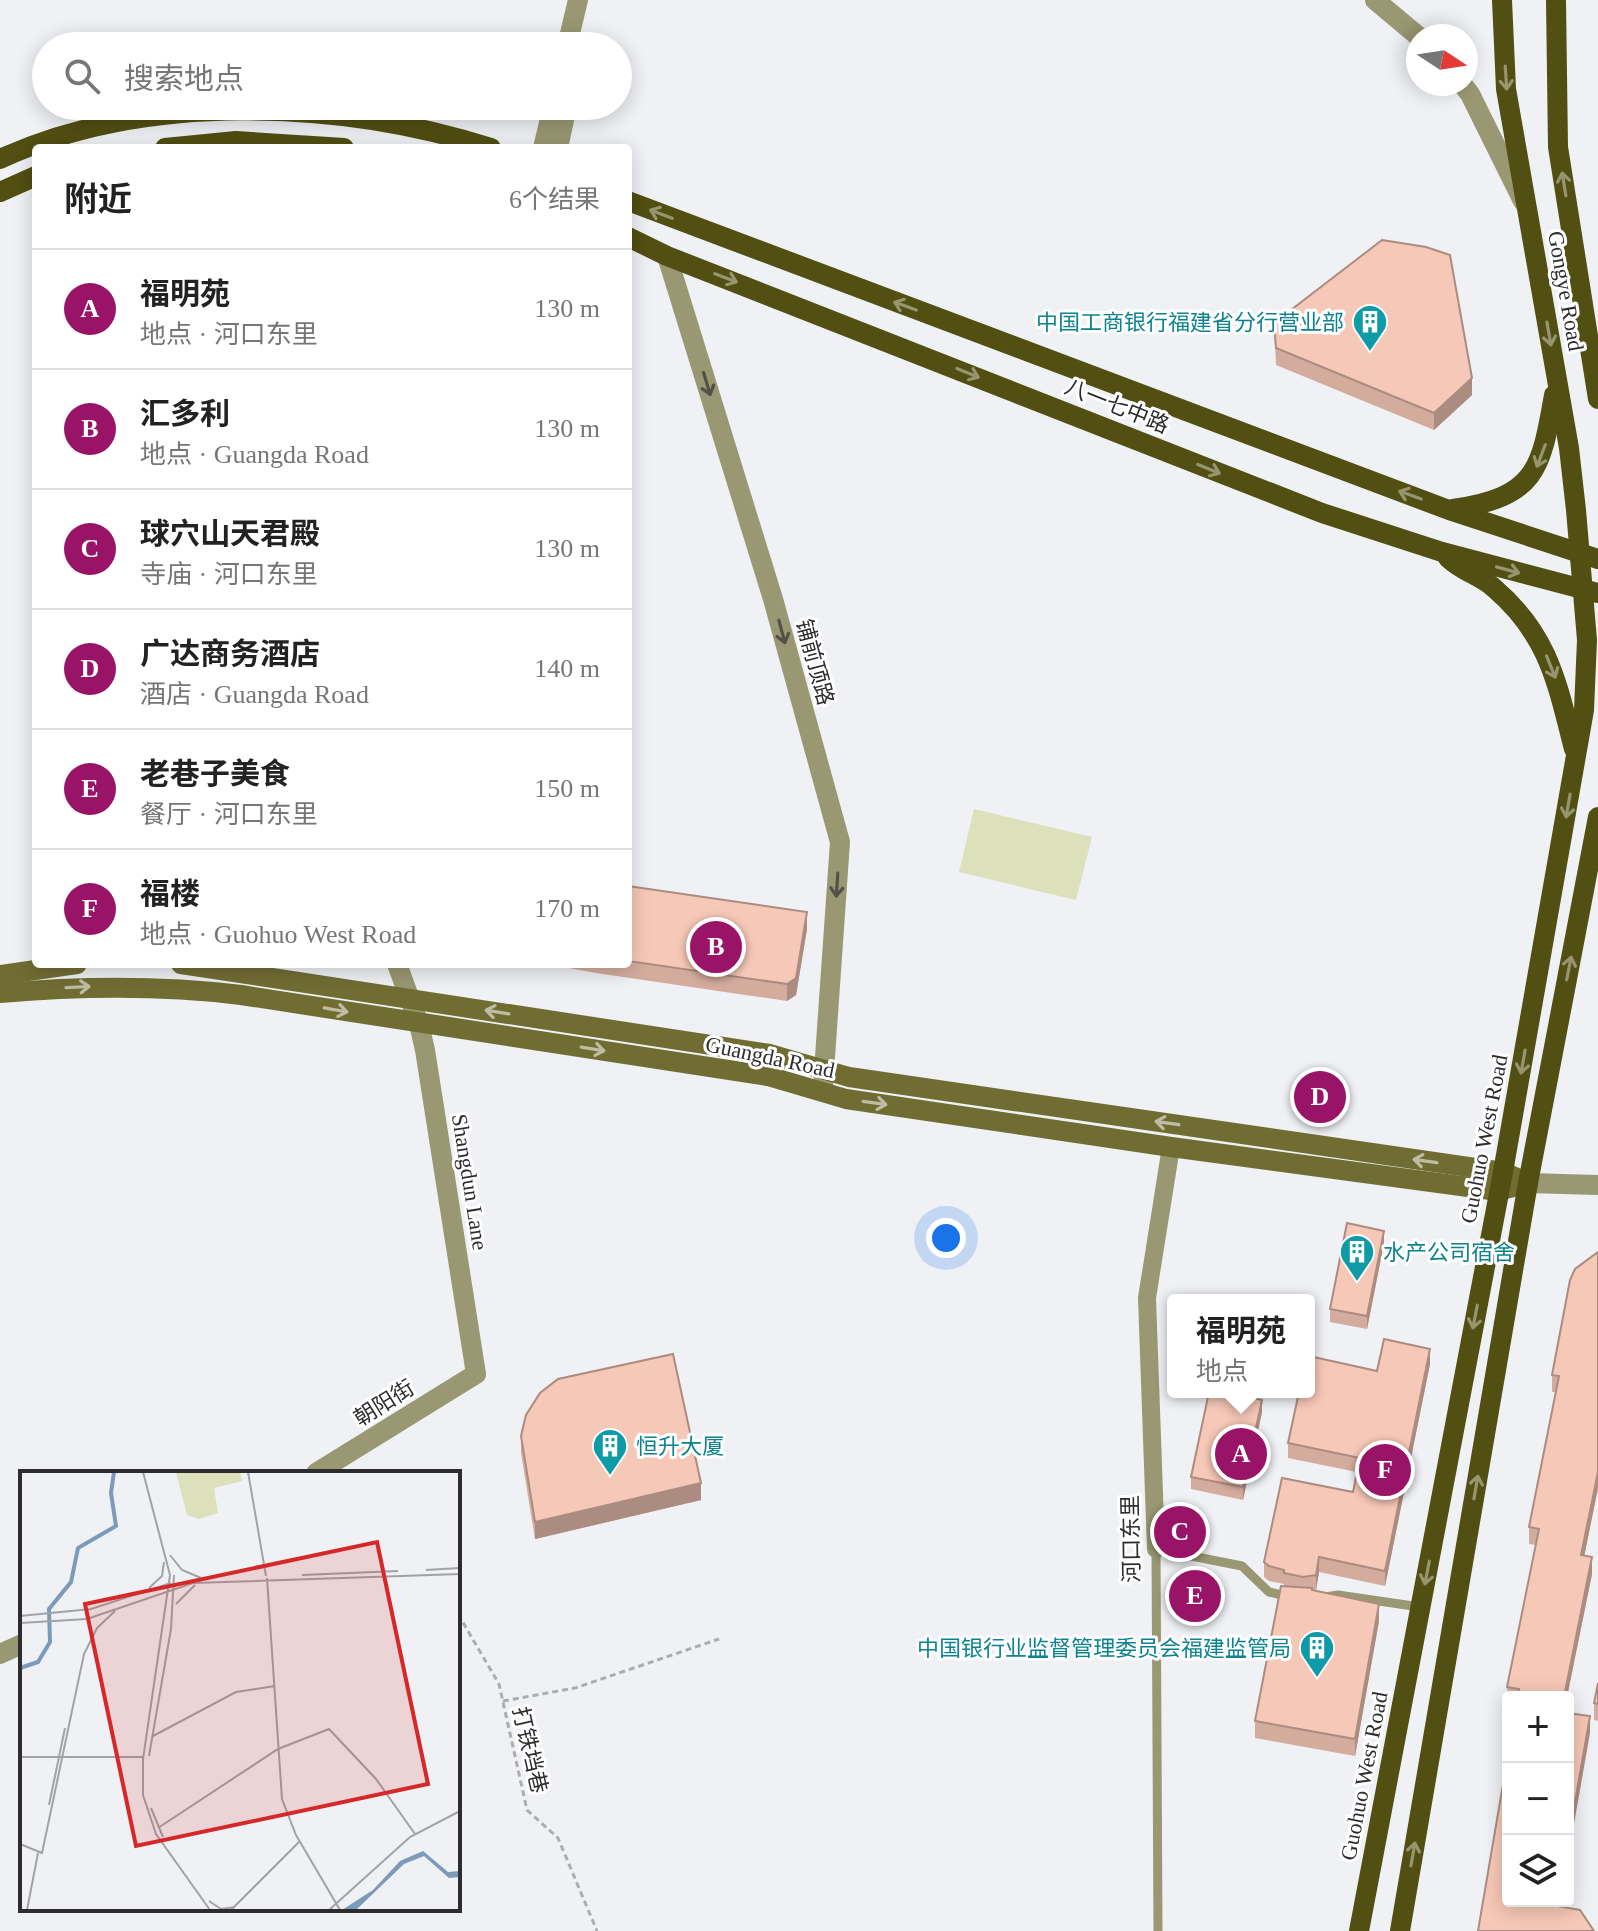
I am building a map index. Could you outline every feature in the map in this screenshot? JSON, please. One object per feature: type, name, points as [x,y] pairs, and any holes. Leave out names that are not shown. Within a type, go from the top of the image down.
[{"type":"main road","name":"Gongye Road","points":[[1502,0],[1506,89],[1589,556],[1590,592]]},
{"type":"main road","name":"Gongye Road","points":[[1556,0],[1558,147],[1597,390]]},
{"type":"main road","points":[[73,140],[144,120]]},
{"type":"main road","points":[[350,120],[424,130],[476,144]]},
{"type":"main road","points":[[206,144],[236,141],[282,144]]},
{"type":"main road","points":[[0,159],[32,151]]},
{"type":"main road","points":[[0,192],[32,178]]},
{"type":"main road","name":"八一七中路","points":[[632,203],[1449,510],[1589,556]]},
{"type":"main road","name":"八一七中路","points":[[632,239],[667,256],[1322,513],[1442,552],[1590,592]]},
{"type":"main road","points":[[1449,510],[1486,503],[1524,485],[1534,473],[1545,445],[1557,379]]},
{"type":"main road","points":[[1442,552],[1461,570],[1489,583],[1517,607],[1537,636],[1555,675],[1576,758]]},
{"type":"main road","name":"Guohuo West Road","points":[[1359,1931],[1576,758],[1584,710],[1590,592]]},
{"type":"main road","points":[[1400,1931],[1528,1183],[1598,817]]},
{"type":"main road","points":[[0,975],[49,968]]},
{"type":"main road","name":"Guangda Road","points":[[208,968],[770,1054],[825,1072],[1500,1182]]},
{"type":"main road","name":"Guangda Road","points":[[0,993],[72,987],[159,986],[241,995],[768,1076],[822,1093],[1171,1147],[1528,1183]]},
{"type":"street","points":[[570,32],[578,0]]},
{"type":"street","points":[[584,32],[592,0]]},
{"type":"street","points":[[1375,0],[1406,26]]},
{"type":"street","points":[[1471,96],[1528,211]]},
{"type":"street","points":[[544,144],[550,120]]},
{"type":"street","points":[[559,144],[564,120]]},
{"type":"street","name":"铺前顶路","points":[[667,256],[773,599],[840,842],[822,1093]]},
{"type":"street","name":"Shangdun Lane","points":[[399,968],[419,1024],[476,1374]]},
{"type":"street","name":"河口东里","points":[[1156,1549],[1147,1298],[1171,1147]]},
{"type":"street","name":"Guangda Road","points":[[1528,1183],[1598,1185]]},
{"type":"street","name":"朝阳街","points":[[319,1471],[476,1374]]},
{"type":"street","points":[[0,1654],[20,1645]]},
{"type":"lane","points":[[1156,1549],[1242,1566],[1269,1592],[1303,1599]]},
{"type":"lane","name":"河口东里","points":[[1156,1549],[1158,1931]]},
{"type":"lane","points":[[1317,1599],[1338,1595],[1420,1607]]},
{"type":"path","name":"打铁垱巷","points":[[460,1617],[494,1674],[527,1810],[558,1838],[597,1931]]},
{"type":"path","points":[[503,1701],[575,1688],[719,1639]]},
{"type":"green space","points":[[974,809],[1092,837],[1076,900],[959,872]]},
{"type":"building","name":"中国工商银行福建省分行营业部","points":[[1382,240],[1426,247],[1450,255],[1472,378],[1434,413],[1276,348],[1274,323]]},
{"type":"building","points":[[632,887],[807,912],[796,978],[787,984],[632,962]]},
{"type":"building","name":"水产公司宿舍","points":[[1347,1223],[1384,1231],[1367,1316],[1330,1309]]},
{"type":"building","points":[[1598,1252],[1598,1472],[1581,1555],[1592,1557],[1565,1691],[1519,1691],[1507,1687],[1539,1529],[1529,1527],[1559,1376],[1552,1375],[1570,1280],[1575,1269]]},
{"type":"building","points":[[1384,1339],[1430,1349],[1385,1571],[1319,1557],[1316,1575],[1303,1577],[1269,1566],[1264,1562],[1282,1478],[1353,1492],[1360,1458],[1288,1443],[1298,1398],[1315,1398],[1315,1357],[1377,1371]]},
{"type":"building","name":"恒升大厦","points":[[673,1354],[701,1483],[535,1522],[521,1436],[526,1415],[540,1393],[558,1379]]},
{"type":"building","points":[[1208,1398],[1262,1400],[1243,1487],[1191,1477]]},
{"type":"building","points":[[1169,1506],[1195,1512],[1192,1540],[1168,1535]]},
{"type":"building","name":"中国银行业监督管理委员会福建监管局","points":[[1281,1586],[1312,1588],[1379,1604],[1355,1739],[1255,1721]]},
{"type":"building","points":[[1598,1683],[1598,1704],[1594,1703]]},
{"type":"building","points":[[1574,1714],[1590,1716],[1574,1808]]},
{"type":"building","points":[[1502,1790],[1502,1907],[1580,1910],[1594,1931],[1478,1931]]},
{"type":"place","name":"中国工商银行福建省分行营业部","points":[[1370,353]]},
{"type":"place","name":"汇多利","points":[[716,947]]},
{"type":"place","name":"广达商务酒店","points":[[1320,1097]]},
{"type":"place","name":"水产公司宿舍","points":[[1357,1283]]},
{"type":"place","name":"福明苑","points":[[1241,1454]]},
{"type":"place","name":"福楼","points":[[1385,1470]]},
{"type":"place","name":"恒升大厦","points":[[610,1477]]},
{"type":"place","name":"球穴山天君殿","points":[[1180,1532]]},
{"type":"place","name":"老巷子美食","points":[[1195,1596]]},
{"type":"place","name":"中国银行业监督管理委员会福建监管局","points":[[1317,1679]]}]
